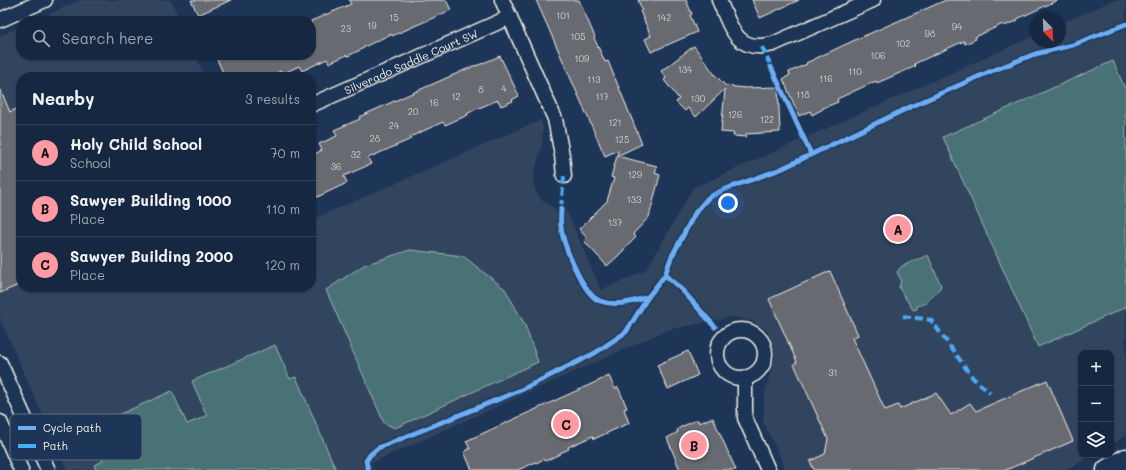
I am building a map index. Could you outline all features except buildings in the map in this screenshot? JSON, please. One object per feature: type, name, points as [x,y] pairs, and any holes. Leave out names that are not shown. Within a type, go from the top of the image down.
[{"type":"street","points":[[0,20],[45,0]]},
{"type":"street","points":[[502,0],[555,119],[562,155],[564,176]]},
{"type":"street","points":[[719,0],[733,32],[737,37],[743,43],[751,46],[762,47],[773,44],[873,0]]},
{"type":"street","name":"Silverado Saddle Court SW","points":[[316,103],[510,17]]},
{"type":"street","points":[[1,368],[22,414]]},
{"type":"street","points":[[746,378],[745,418],[768,470]]},
{"type":"street","points":[[0,422],[10,445]]},
{"type":"street","points":[[1107,470],[1126,459]]},
{"type":"street","points":[[17,460],[21,470]]},
{"type":"street","points":[[43,460],[48,470]]},
{"type":"shaded area","points":[[81,0],[171,0],[178,16],[44,16]]},
{"type":"shaded area","points":[[1114,0],[1126,0],[1126,435],[1114,443],[1114,350],[1078,350],[1078,458],[1088,458],[1066,470],[786,470],[763,421],[765,391],[775,356],[767,331],[752,321],[732,317],[667,330],[371,463],[374,470],[67,470],[63,460],[142,460],[142,414],[42,414],[0,319],[0,36],[16,28],[16,60],[197,60],[203,72],[16,72],[16,292],[316,292],[316,218],[541,120],[543,128],[542,145],[533,182],[536,192],[542,200],[555,208],[555,211],[567,212],[601,290],[646,270],[693,188],[1030,38],[1030,48],[1066,48],[1066,21]]},
{"type":"green space","points":[[1113,61],[1126,91],[1126,307],[1038,347],[943,137]]},
{"type":"green space","points":[[410,250],[463,256],[505,289],[525,325],[538,362],[395,428],[384,423],[326,290],[364,265]]},
{"type":"green space","points":[[928,255],[941,286],[927,303],[917,306],[917,309],[913,310],[899,288],[901,280],[897,272],[902,266]]},
{"type":"green space","points":[[275,345],[290,379],[296,377],[336,470],[96,470],[94,465],[103,460],[142,460],[142,414],[120,414],[172,391],[187,424],[207,416],[192,381]]},
{"type":"marked path","points":[[762,47],[773,71]]},
{"type":"marked path","points":[[561,208],[564,176]]},
{"type":"marked path","points":[[903,316],[931,320],[973,378],[990,393]]},
{"type":"cycle path","points":[[715,327],[683,291],[665,275],[671,258],[695,213],[708,198],[723,190],[781,169],[910,107],[989,72],[1035,54],[1073,45],[1126,24]]},
{"type":"cycle path","points":[[771,67],[811,154]]},
{"type":"cycle path","points":[[561,208],[561,225],[570,256],[581,279],[594,297],[600,301],[612,304],[630,302],[648,297]]},
{"type":"cycle path","points":[[368,470],[366,461],[378,448],[521,390],[595,353],[626,332],[648,297],[665,275]]},
{"type":"place","name":"Holy Child School","points":[[898,229]]},
{"type":"place","name":"Sawyer Building 2000","points":[[566,424]]},
{"type":"place","name":"Sawyer Building 1000","points":[[694,445]]}]
